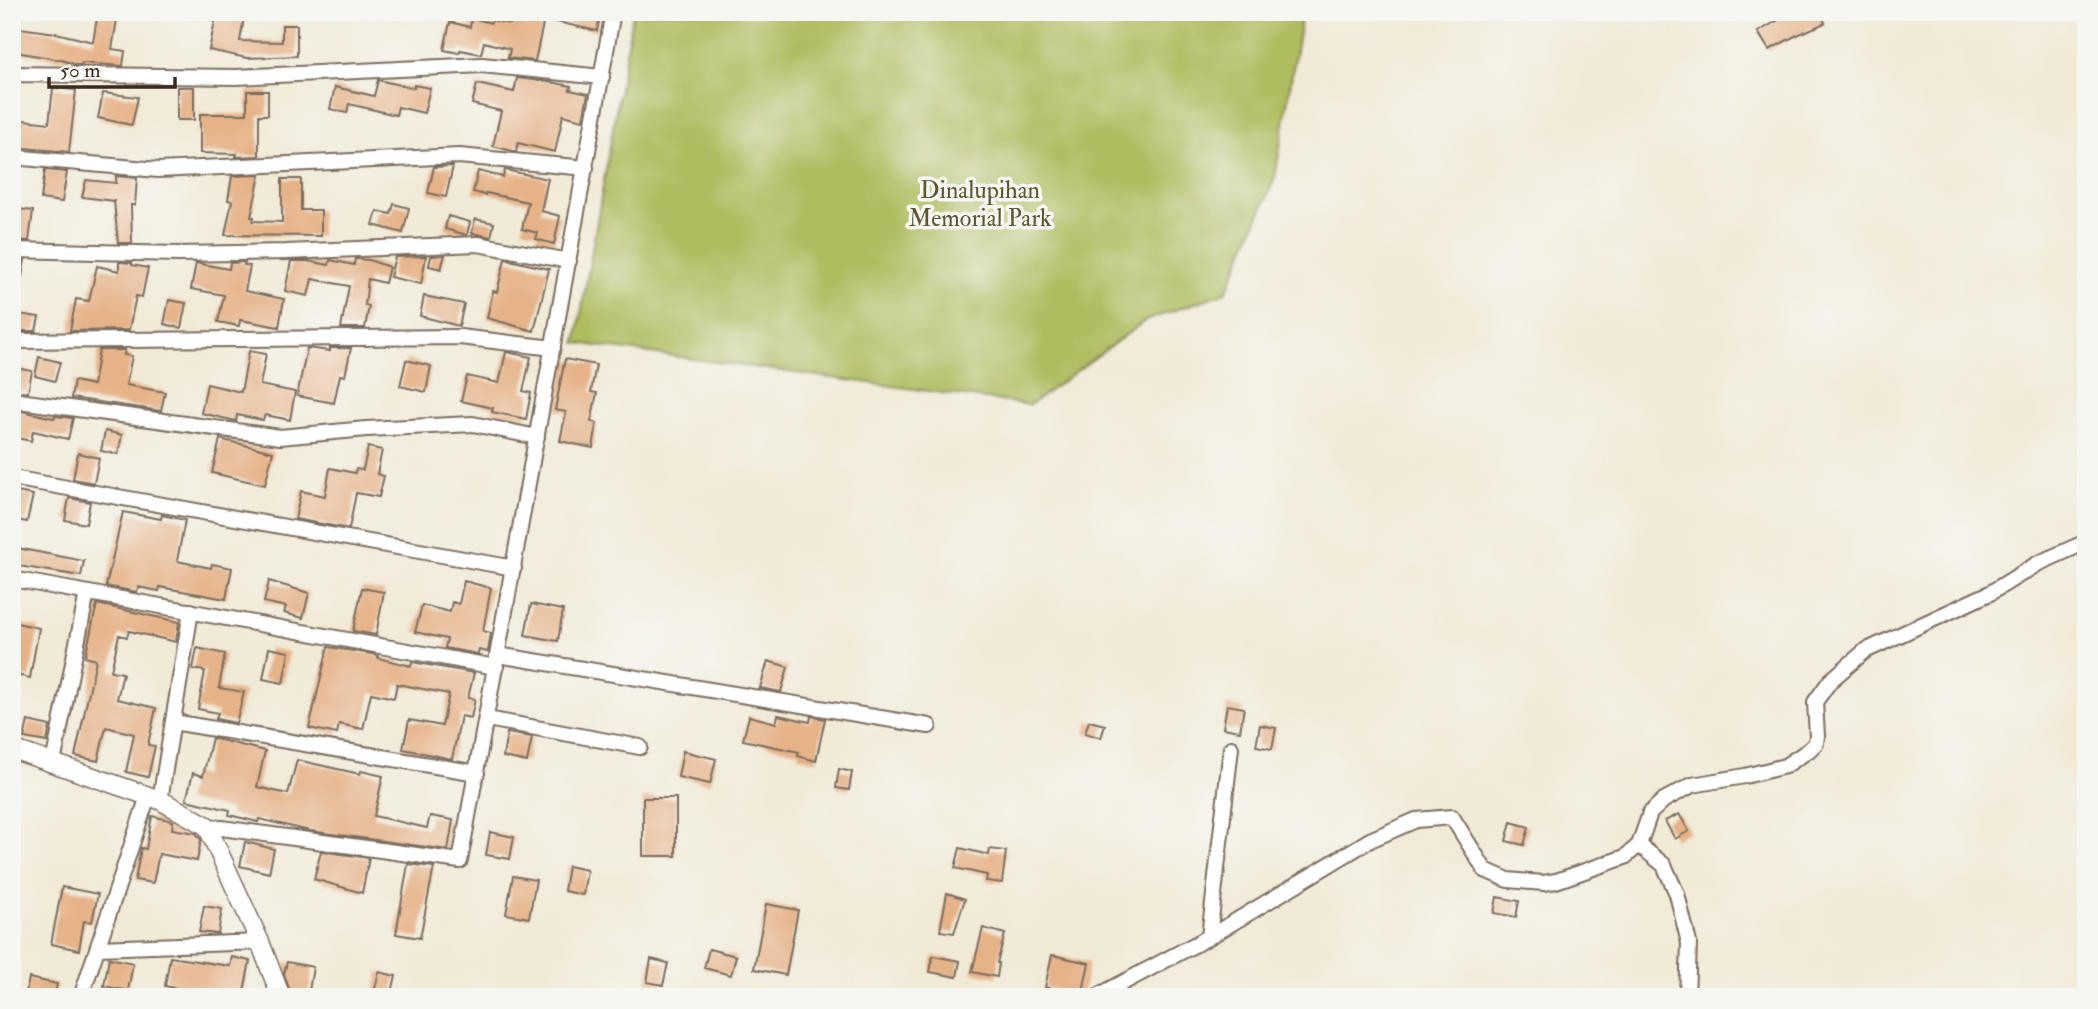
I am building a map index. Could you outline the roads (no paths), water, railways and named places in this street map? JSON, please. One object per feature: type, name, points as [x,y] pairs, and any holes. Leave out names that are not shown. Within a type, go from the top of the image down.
[{"type":"street","points":[[12,23],[13,12]]},
{"type":"street","points":[[12,749],[154,798],[207,825],[460,861],[613,12]]},
{"type":"street","points":[[12,74],[236,77],[482,65],[602,77]]},
{"type":"street","points":[[12,157],[158,170],[458,156],[586,168]]},
{"type":"street","points":[[12,250],[192,254],[478,244],[569,261]]},
{"type":"street","points":[[12,341],[460,337],[554,348]]},
{"type":"street","points":[[12,400],[280,437],[366,429],[472,424],[537,437]]},
{"type":"street","points":[[12,478],[514,568]]},
{"type":"street","points":[[1096,997],[1209,937],[1370,840],[1416,820],[1452,817],[1485,870],[1508,880],[1544,883],[1556,881],[1625,857],[1640,845],[1650,813],[1664,800],[1692,785],[1785,766],[1809,750],[1816,743],[1817,736],[1815,702],[1830,681],[1865,651],[1990,593],[2037,564],[2086,542]]},
{"type":"street","points":[[12,579],[497,661],[929,726]]},
{"type":"street","points":[[53,763],[87,593]]},
{"type":"street","points":[[82,997],[154,798],[173,722],[191,611]]},
{"type":"street","points":[[487,719],[639,747]]},
{"type":"street","points":[[173,722],[477,773]]},
{"type":"street","points":[[1209,937],[1231,748]]},
{"type":"street","points":[[207,825],[260,942],[281,997]]},
{"type":"street","points":[[1640,845],[1664,865],[1677,894],[1689,943],[1687,997]]},
{"type":"street","points":[[98,948],[260,942]]},
{"type":"park label","name":"Dinalupihan Memorial Park","points":[[980,204]]}]
